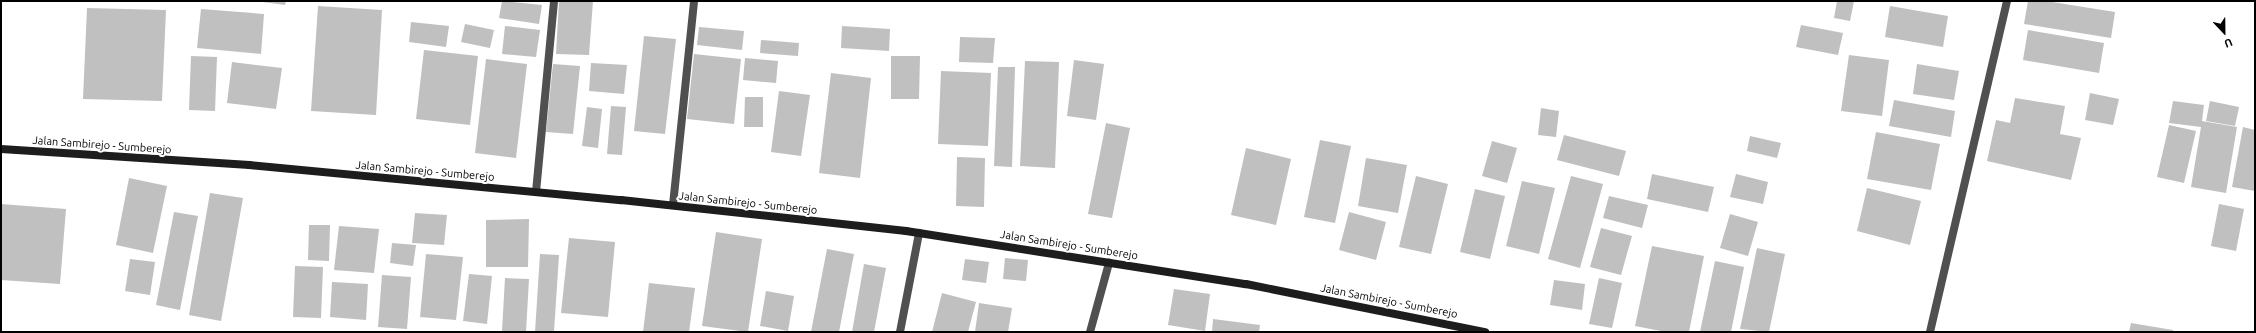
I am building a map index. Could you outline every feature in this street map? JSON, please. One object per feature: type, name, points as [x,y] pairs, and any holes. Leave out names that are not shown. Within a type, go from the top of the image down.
[{"type":"main road","name":"Jalan Sambirejo - Sumberejo","points":[[1,149],[249,166],[536,192],[674,205],[920,233],[1246,284],[1485,332]]},
{"type":"street","points":[[536,192],[554,1]]},
{"type":"street","points":[[674,205],[694,1]]},
{"type":"street","points":[[1930,332],[2007,1]]},
{"type":"street","points":[[900,332],[920,233]]},
{"type":"street","points":[[1090,332],[1109,263]]},
{"type":"building","points":[[255,1],[286,1],[285,5]]},
{"type":"building","points":[[502,1],[542,5],[539,24],[499,18]]},
{"type":"building","points":[[559,1],[593,1],[589,55],[556,54]]},
{"type":"building","points":[[1837,1],[1854,1],[1850,21],[1834,18]]},
{"type":"building","points":[[2028,1],[2046,1],[2115,12],[2111,38],[2024,24]]},
{"type":"building","points":[[318,6],[382,10],[376,115],[311,111]]},
{"type":"building","points":[[1890,6],[1948,16],[1943,47],[1885,37]]},
{"type":"building","points":[[87,8],[166,10],[162,101],[83,99]]},
{"type":"building","points":[[201,9],[264,14],[261,54],[197,48]]},
{"type":"building","points":[[411,22],[449,26],[446,47],[409,42]]},
{"type":"building","points":[[465,24],[494,30],[490,48],[461,42]]},
{"type":"building","points":[[1801,25],[1843,33],[1838,55],[1796,47]]},
{"type":"building","points":[[505,26],[540,30],[536,57],[502,54]]},
{"type":"building","points":[[842,26],[890,29],[889,51],[841,48]]},
{"type":"building","points":[[699,27],[744,31],[742,50],[697,45]]},
{"type":"building","points":[[2028,30],[2104,43],[2099,73],[2023,60]]},
{"type":"building","points":[[644,36],[676,39],[665,134],[634,131]]},
{"type":"building","points":[[960,37],[995,38],[993,63],[959,62]]},
{"type":"building","points":[[761,40],[799,43],[798,56],[760,53]]},
{"type":"building","points":[[424,50],[478,56],[470,125],[416,119]]},
{"type":"building","points":[[694,54],[741,59],[734,124],[687,119]]},
{"type":"building","points":[[1849,55],[1889,60],[1882,116],[1841,111]]},
{"type":"building","points":[[191,56],[217,57],[215,111],[189,110]]},
{"type":"building","points":[[891,56],[920,56],[919,99],[891,99]]},
{"type":"building","points":[[745,58],[778,61],[776,83],[743,80]]},
{"type":"building","points":[[486,59],[527,64],[516,158],[475,153]]},
{"type":"building","points":[[1074,60],[1104,64],[1096,120],[1067,116]]},
{"type":"building","points":[[1025,61],[1059,62],[1055,168],[1020,166]]},
{"type":"building","points":[[232,62],[282,68],[276,109],[227,103]]},
{"type":"building","points":[[591,63],[627,65],[624,94],[589,91]]},
{"type":"building","points":[[553,64],[580,66],[573,134],[546,132]]},
{"type":"building","points":[[1917,64],[1959,71],[1954,100],[1913,94]]},
{"type":"building","points":[[998,67],[1015,67],[1012,167],[994,166]]},
{"type":"building","points":[[941,71],[991,73],[988,146],[938,144]]},
{"type":"building","points":[[831,73],[871,78],[860,178],[819,173]]},
{"type":"building","points":[[779,91],[810,95],[801,156],[771,152]]},
{"type":"building","points":[[2090,93],[2119,99],[2113,125],[2085,120]]},
{"type":"building","points":[[745,97],[763,97],[763,127],[744,127]]},
{"type":"building","points":[[2015,98],[2065,106],[2060,134],[2081,138],[2071,180],[1987,161],[1996,120],[2010,123]]},
{"type":"building","points":[[1894,100],[1955,111],[1951,137],[1889,126]]},
{"type":"building","points":[[2173,101],[2204,105],[2202,121],[2237,127],[2226,193],[2191,187],[2201,127],[2169,123]]},
{"type":"building","points":[[2210,101],[2239,107],[2235,126],[2206,121]]},
{"type":"building","points":[[611,106],[626,107],[622,155],[607,154]]},
{"type":"building","points":[[587,107],[602,109],[598,148],[582,146]]},
{"type":"building","points":[[1541,108],[1559,111],[1556,137],[1538,135]]},
{"type":"building","points":[[1106,123],[1130,128],[1112,218],[1088,214]]},
{"type":"building","points":[[2169,125],[2196,131],[2184,183],[2157,177]]},
{"type":"building","points":[[2243,127],[2255,130],[2255,191],[2232,187]]},
{"type":"building","points":[[1876,132],[1940,144],[1931,190],[1867,179]]},
{"type":"building","points":[[1564,135],[1626,151],[1619,176],[1557,160]]},
{"type":"building","points":[[1750,136],[1781,143],[1777,158],[1747,151]]},
{"type":"building","points":[[1320,140],[1351,146],[1335,223],[1304,217]]},
{"type":"building","points":[[1492,141],[1517,148],[1507,183],[1482,176]]},
{"type":"building","points":[[1246,148],[1291,159],[1276,225],[1231,215]]},
{"type":"building","points":[[957,157],[985,158],[984,207],[956,206]]},
{"type":"building","points":[[1366,158],[1407,165],[1398,213],[1358,206]]},
{"type":"building","points":[[1652,174],[1714,187],[1708,212],[1647,199]]},
{"type":"building","points":[[1736,174],[1768,182],[1763,204],[1730,197]]},
{"type":"building","points":[[1416,176],[1448,184],[1431,254],[1399,247]]},
{"type":"building","points":[[1571,176],[1603,184],[1580,268],[1548,259]]},
{"type":"building","points":[[129,178],[167,186],[153,253],[116,245]]},
{"type":"building","points":[[1522,181],[1555,188],[1539,254],[1506,246]]},
{"type":"building","points":[[1867,188],[1921,201],[1910,245],[1857,231]]},
{"type":"building","points":[[1475,189],[1505,196],[1490,259],[1460,252]]},
{"type":"building","points":[[210,193],[243,198],[221,321],[189,315]]},
{"type":"building","points":[[1609,196],[1648,205],[1642,228],[1603,218]]},
{"type":"building","points":[[1,204],[66,209],[60,284],[1,280]]},
{"type":"building","points":[[2219,204],[2244,209],[2236,251],[2211,246]]},
{"type":"building","points":[[174,212],[198,216],[180,310],[156,305]]},
{"type":"building","points":[[1349,212],[1386,222],[1376,260],[1339,250]]},
{"type":"building","points":[[415,213],[447,215],[444,245],[412,243]]},
{"type":"building","points":[[1730,214],[1758,222],[1748,256],[1720,248]]},
{"type":"building","points":[[529,219],[528,267],[486,267],[486,220]]},
{"type":"building","points":[[309,225],[330,225],[329,261],[308,260]]},
{"type":"building","points":[[339,226],[379,229],[374,273],[334,270]]},
{"type":"building","points":[[1601,228],[1632,236],[1621,275],[1590,267]]},
{"type":"building","points":[[716,232],[762,239],[748,332],[702,326]]},
{"type":"building","points":[[569,238],[615,242],[608,317],[561,313]]},
{"type":"building","points":[[392,243],[416,245],[413,266],[390,263]]},
{"type":"building","points":[[1652,246],[1704,256],[1689,332],[1666,332],[1635,326]]},
{"type":"building","points":[[1757,248],[1785,254],[1769,332],[1740,329]]},
{"type":"building","points":[[827,249],[854,254],[839,332],[811,332]]},
{"type":"building","points":[[426,254],[463,257],[456,320],[420,317]]},
{"type":"building","points":[[540,254],[559,255],[554,332],[535,332]]},
{"type":"building","points":[[1005,258],[1028,260],[1026,281],[1003,279]]},
{"type":"building","points":[[130,259],[155,262],[150,295],[125,291]]},
{"type":"building","points":[[965,259],[989,262],[986,283],[962,280]]},
{"type":"building","points":[[1715,261],[1744,267],[1731,332],[1700,332]]},
{"type":"building","points":[[864,264],[886,268],[874,332],[852,332]]},
{"type":"building","points":[[295,266],[323,267],[321,318],[293,317]]},
{"type":"building","points":[[469,274],[492,276],[487,324],[463,321]]},
{"type":"building","points":[[382,275],[411,277],[407,329],[378,327]]},
{"type":"building","points":[[505,278],[529,279],[526,332],[502,331]]},
{"type":"building","points":[[1599,278],[1622,283],[1612,328],[1589,324]]},
{"type":"building","points":[[1554,280],[1585,284],[1582,310],[1550,305]]},
{"type":"building","points":[[332,282],[368,284],[366,320],[330,317]]},
{"type":"building","points":[[649,283],[695,288],[689,332],[643,332]]},
{"type":"building","points":[[1174,289],[1210,294],[1205,331],[1168,325]]},
{"type":"building","points":[[766,291],[794,296],[788,331],[760,326]]},
{"type":"building","points":[[942,293],[976,302],[968,332],[932,332]]},
{"type":"building","points":[[979,303],[1012,308],[1008,332],[975,332]]},
{"type":"building","points":[[1213,319],[1260,325],[1259,332],[1212,332]]},
{"type":"building","points":[[2131,323],[2173,330],[2173,332],[2129,332]]}]
